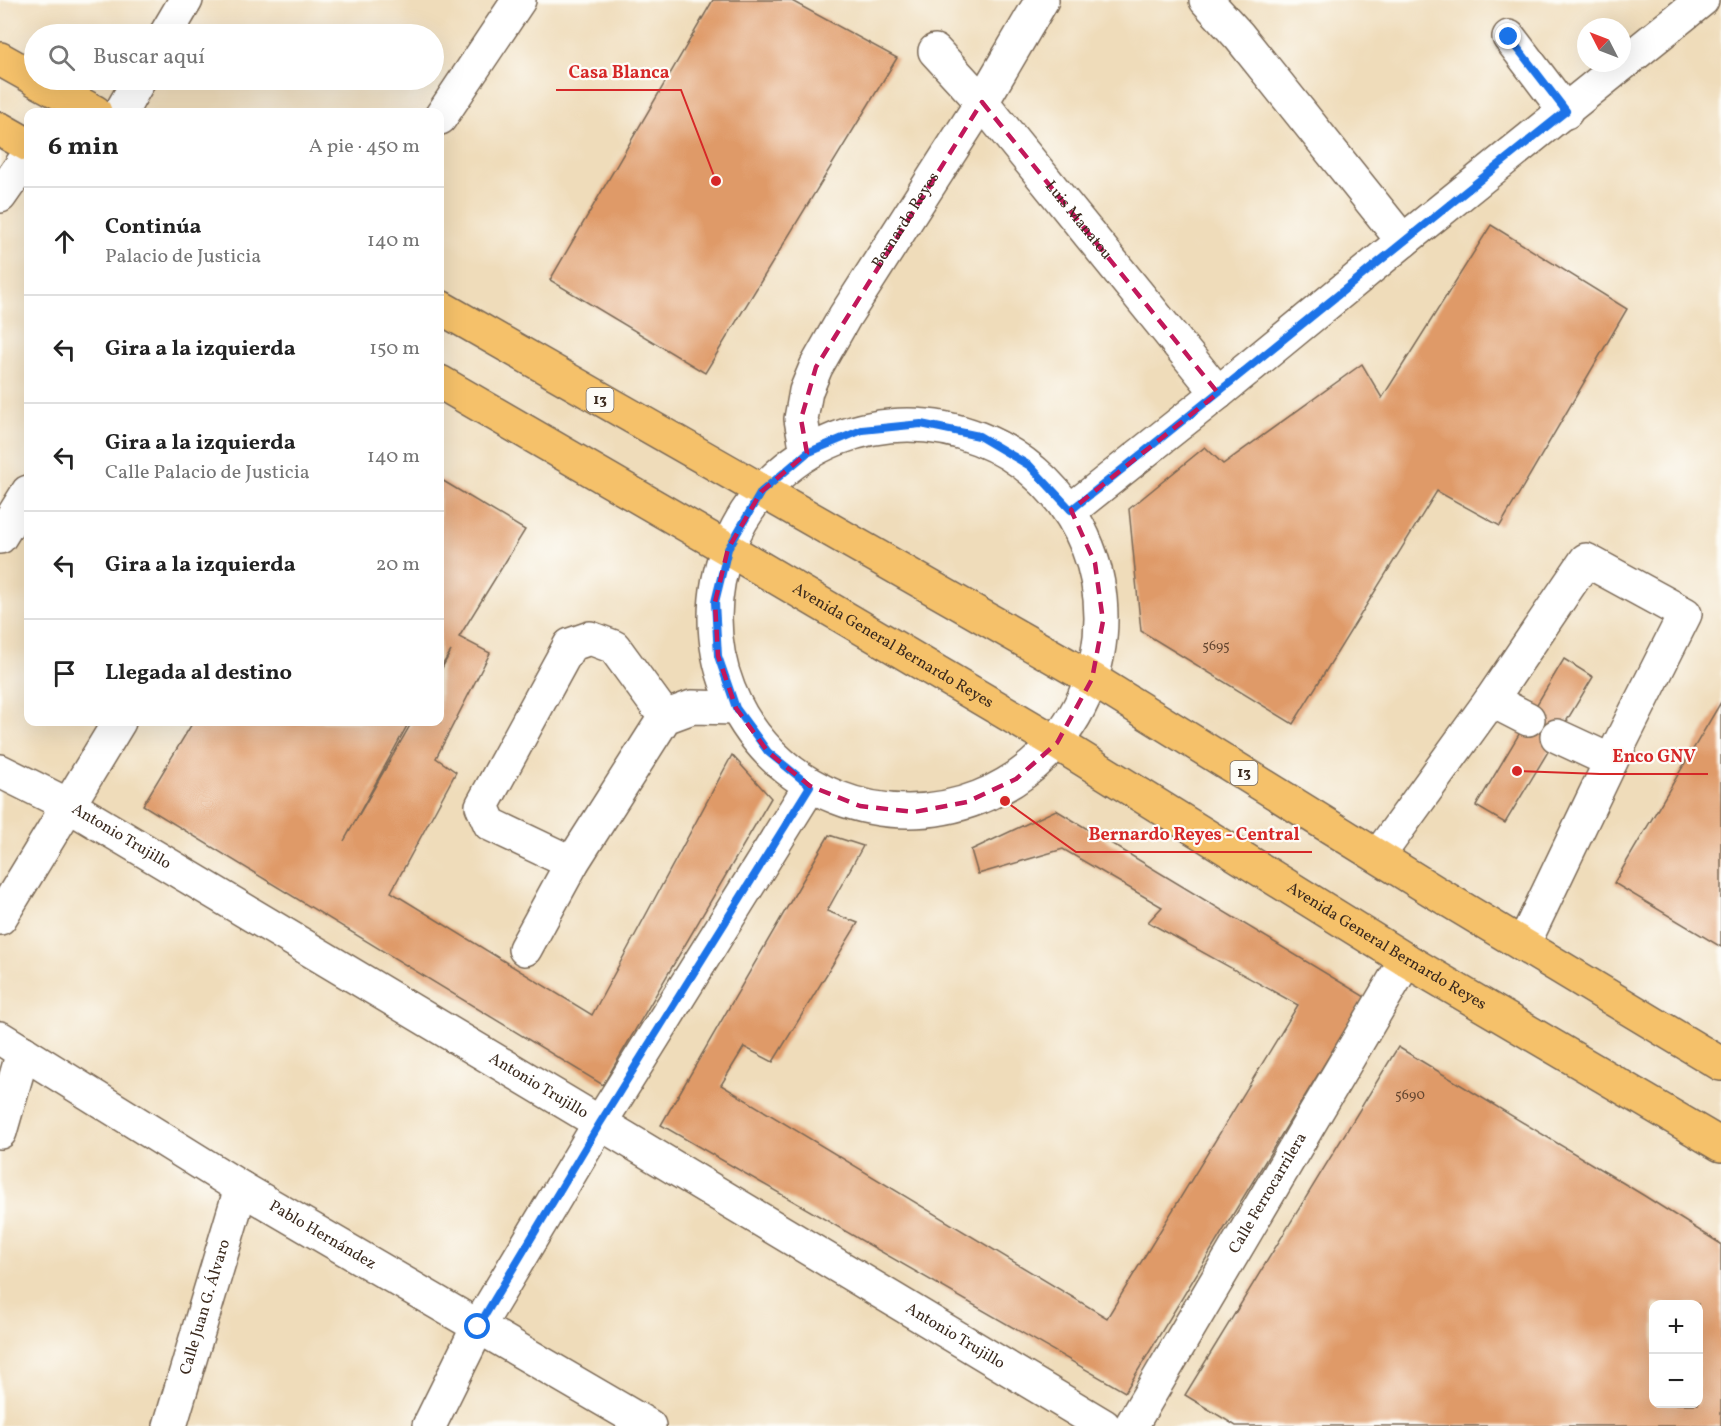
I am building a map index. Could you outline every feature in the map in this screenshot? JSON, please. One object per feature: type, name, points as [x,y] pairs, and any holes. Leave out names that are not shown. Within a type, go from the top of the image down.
[{"type":"main road","points":[[0,59],[24,73]]},
{"type":"main road","points":[[55,90],[88,108]]},
{"type":"main road","points":[[0,129],[24,143]]},
{"type":"main road","name":"13","points":[[444,309],[1092,679],[1523,945],[1721,1064]]},
{"type":"main road","name":"Avenida General Bernardo Reyes","points":[[444,384],[1057,743],[1406,960],[1721,1145]]},
{"type":"street","points":[[172,24],[186,0]]},
{"type":"street","points":[[444,112],[519,0]]},
{"type":"street","name":"Bernardo Reyes","points":[[807,453],[801,419],[806,391],[816,367],[845,316],[982,102],[1042,0]]},
{"type":"street","points":[[1206,0],[1239,36],[1403,241]]},
{"type":"street","points":[[1071,510],[1702,0]]},
{"type":"street","points":[[1509,37],[1566,111]]},
{"type":"street","name":"Luis Manatou","points":[[935,51],[982,102],[1218,393]]},
{"type":"street","points":[[123,108],[134,90]]},
{"type":"street","points":[[0,196],[24,162]]},
{"type":"street","points":[[921,424],[979,436],[1030,466],[1071,510],[1095,563],[1103,621],[1092,679],[1057,743],[1016,779],[967,802],[914,812],[860,806],[810,786],[768,752],[736,708],[718,656],[717,645],[715,602],[728,549],[761,492],[807,453],[862,430],[921,424]]},
{"type":"street","points":[[0,537],[24,498]]},
{"type":"street","points":[[1378,856],[1491,700],[1586,560],[1685,614],[1611,761],[1523,945]]},
{"type":"street","points":[[572,863],[490,824],[482,806],[570,645],[590,638],[614,647],[665,717]]},
{"type":"street","points":[[1491,700],[1528,719]]},
{"type":"street","points":[[525,949],[572,863],[665,717],[692,706],[736,708]]},
{"type":"street","points":[[0,918],[117,726]]},
{"type":"street","points":[[1557,736],[1611,761]]},
{"type":"street","name":"Antonio Trujillo","points":[[0,771],[68,805],[1104,1426]]},
{"type":"street","points":[[429,1426],[478,1327],[600,1123],[810,786]]},
{"type":"street","name":"Calle Ferrocarrilera","points":[[1131,1426],[1406,960]]},
{"type":"street","points":[[0,1132],[12,1045]]},
{"type":"street","name":"Pablo Hernández","points":[[12,1045],[241,1188],[649,1426]]},
{"type":"street","name":"Calle Juan G. Álvaro","points":[[170,1426],[241,1188]]},
{"type":"highlighted area","points":[[982,102],[1218,393],[1071,510],[1095,563],[1103,621],[1092,679],[1057,743],[1016,779],[967,802],[914,812],[860,806],[810,786],[768,752],[736,708],[718,656],[715,602],[728,549],[761,492],[807,453],[801,419],[816,367]]},
{"type":"building","points":[[713,0],[790,0],[897,58],[705,373],[550,280]]},
{"type":"building","points":[[1491,225],[1627,309],[1500,526],[1437,491],[1293,724],[1141,631],[1129,509],[1205,447],[1223,464],[1362,364],[1382,398]]},
{"type":"building","points":[[444,481],[525,530],[459,637],[490,653],[436,758],[456,772],[391,892],[592,1015],[732,755],[771,798],[603,1085],[143,805],[191,726],[407,726],[344,841],[410,726],[444,726],[444,664],[451,651],[444,662]]},
{"type":"building","points":[[1564,659],[1593,677],[1505,823],[1476,806]]},
{"type":"building","points":[[1721,702],[1721,947],[1614,883]]},
{"type":"building","points":[[1056,810],[1365,997],[1125,1392],[661,1125],[829,835],[863,846],[827,911],[858,923],[773,1062],[744,1047],[721,1085],[1107,1318],[1298,1005],[1148,922],[1162,907],[1063,849],[978,874],[971,850]]},
{"type":"building","points":[[1398,1047],[1721,1244],[1721,1426],[1236,1426],[1185,1395]]},
{"type":"place","name":"Casa Blanca","points":[[716,181]]},
{"type":"place","name":"Enco GNV","points":[[1517,771]]},
{"type":"place","name":"Bernardo Reyes - Central","points":[[1005,801]]},
{"type":"route","points":[[478,1327],[600,1123],[810,786],[768,752],[736,708],[718,656],[715,602],[728,549],[761,492],[807,453],[862,430],[921,424],[979,436],[1030,466],[1071,510],[1566,111],[1509,37]]}]
